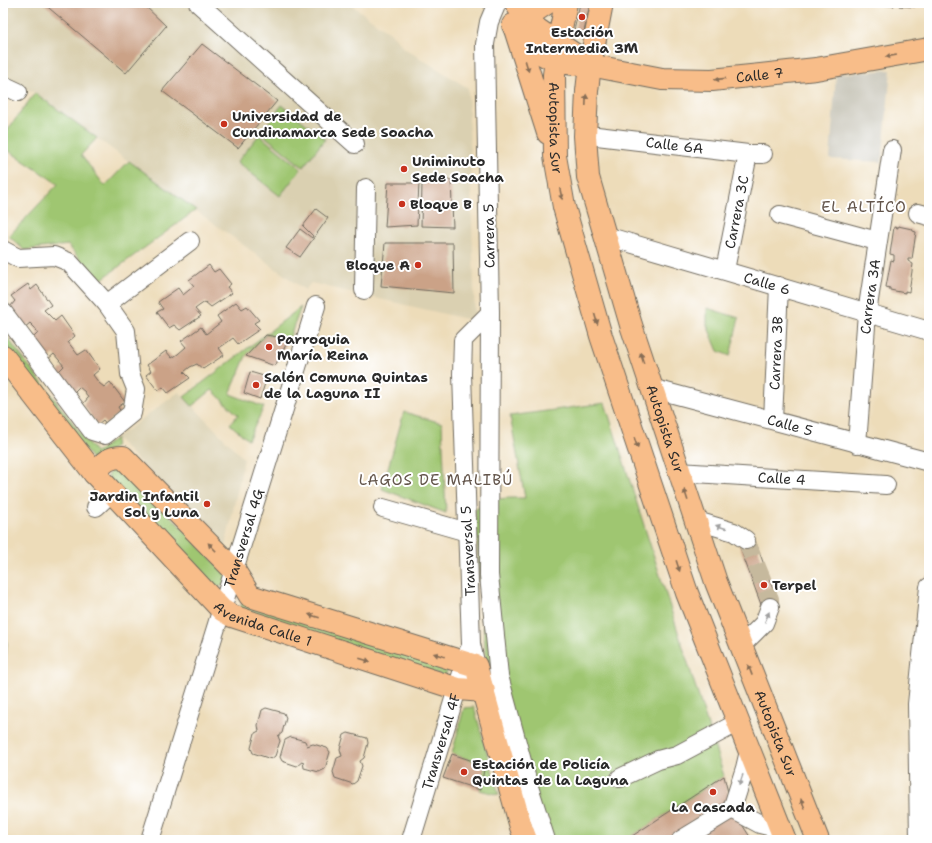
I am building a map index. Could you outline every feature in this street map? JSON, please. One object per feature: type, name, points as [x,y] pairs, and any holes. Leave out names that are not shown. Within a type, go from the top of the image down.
[{"type":"main road","points":[[514,12],[535,11],[547,3]]},
{"type":"main road","name":"Autopista Sur","points":[[566,3],[557,52],[554,89],[555,156],[564,207],[631,430],[687,593],[781,836]]},
{"type":"main road","name":"Autopista Sur","points":[[602,3],[590,65],[585,136],[588,177],[651,388],[694,520],[716,582],[818,840]]},
{"type":"main road","points":[[514,12],[533,48],[557,52],[590,65]]},
{"type":"main road","points":[[514,12],[555,156]]},
{"type":"main road","name":"Calle 7","points":[[590,65],[662,79],[712,80],[816,69],[865,53],[929,49]]},
{"type":"main road","name":"Avenida Calle 1","points":[[3,356],[94,473],[222,610],[232,616],[342,660],[458,689],[479,670],[250,596],[234,570],[123,457],[113,457],[104,462],[94,473]]},
{"type":"main road","points":[[479,670],[526,840]]},
{"type":"street","points":[[198,3],[355,144]]},
{"type":"street","name":"Carrera 5","points":[[479,670],[489,575],[490,313],[485,44],[488,22],[497,3]]},
{"type":"street","name":"Calle 6A","points":[[585,136],[597,136],[756,154]]},
{"type":"street","name":"Carrera 3A","points":[[857,444],[867,313],[892,150]]},
{"type":"street","name":"Carrera 3C","points":[[725,270],[756,154]]},
{"type":"street","points":[[364,290],[366,188]]},
{"type":"street","points":[[780,215],[877,241]]},
{"type":"street","name":"Calle 6","points":[[606,236],[929,331]]},
{"type":"street","points":[[107,304],[190,241]]},
{"type":"street","points":[[3,312],[92,430],[105,435],[132,413],[136,389],[130,374],[126,331],[107,304],[69,262],[54,256],[10,254]]},
{"type":"street","name":"Carrera 3B","points":[[773,420],[779,286]]},
{"type":"street","name":"Transversal 4G","points":[[150,840],[316,306]]},
{"type":"street","name":"Transversal 5","points":[[479,670],[467,532],[463,445],[463,340],[490,313]]},
{"type":"street","name":"Calle 5","points":[[651,388],[929,462]]},
{"type":"street","name":"Calle 4","points":[[679,472],[886,485]]},
{"type":"street","points":[[96,507],[112,492]]},
{"type":"street","points":[[383,508],[467,532]]},
{"type":"street","points":[[694,520],[734,532],[746,540]]},
{"type":"street","points":[[919,840],[917,704],[929,586]]},
{"type":"street","points":[[741,646],[764,623],[770,607]]},
{"type":"street","points":[[479,670],[529,787],[546,840]]},
{"type":"street","name":"Transversal 4F","points":[[411,840],[458,689]]},
{"type":"street","points":[[620,778],[658,760],[677,755],[737,723]]},
{"type":"street","points":[[681,840],[732,809],[749,751]]},
{"type":"street","points":[[732,809],[781,836]]},
{"type":"shaded area","name":"Universidad de Cundinamarca Sede Soacha","points":[[3,3],[349,3],[394,36],[404,48],[468,88],[475,321],[311,283],[305,290],[35,93],[3,77]]},
{"type":"shaded area","points":[[891,70],[882,162],[830,159],[836,74]]},
{"type":"shaded area","name":"Jardin Infantil Sol y Luna","points":[[179,392],[244,459],[225,548],[116,438]]},
{"type":"green space","points":[[35,93],[97,138],[81,155],[105,186],[129,161],[196,210],[98,282],[68,245],[24,250],[9,236],[58,184],[3,147],[3,136]]},
{"type":"green space","points":[[282,105],[325,139],[303,167],[261,133]]},
{"type":"green space","points":[[259,135],[301,169],[280,196],[237,162]]},
{"type":"green space","points":[[301,307],[289,339],[266,335],[246,356],[230,394],[264,407],[248,440],[230,424],[238,415],[212,390],[192,406],[184,397]]},
{"type":"green space","points":[[707,308],[739,318],[730,356],[718,351],[707,325]]},
{"type":"green space","points":[[3,332],[96,453],[116,438],[115,447],[94,461],[3,350]]},
{"type":"green space","points":[[605,403],[724,776],[626,840],[536,840],[488,688],[475,510],[493,500],[525,498],[510,416]]},
{"type":"green space","points":[[404,412],[442,423],[446,513],[382,489]]},
{"type":"green space","points":[[112,467],[124,468],[227,575],[224,584],[216,588],[108,477]]},
{"type":"green space","points":[[243,601],[449,666],[445,676],[239,610]]},
{"type":"green space","points":[[3,633],[7,643],[3,684]]},
{"type":"green space","points":[[474,707],[499,795],[480,790],[485,765],[452,754],[464,708]]},
{"type":"building","points":[[43,3],[142,3],[166,26],[126,73]]},
{"type":"building","name":"Estación Intermedia 3M","points":[[580,3],[590,3],[584,32],[574,31]]},
{"type":"building","points":[[877,3],[894,3],[894,6],[877,5]]},
{"type":"building","points":[[900,3],[915,3],[915,7],[899,6]]},
{"type":"building","points":[[202,44],[277,101],[238,148],[162,91]]},
{"type":"building","points":[[451,180],[453,227],[421,226],[422,183]]},
{"type":"building","name":"Bloque B","points":[[388,183],[419,183],[417,225],[385,227]]},
{"type":"building","points":[[316,209],[328,218],[300,257],[286,248],[300,229],[312,238],[313,236],[303,226]]},
{"type":"building","points":[[898,226],[912,229],[916,232],[912,259],[908,259],[908,261],[913,264],[909,292],[905,291],[905,293],[890,290],[890,288],[886,287],[891,260],[894,261],[894,255],[890,254],[894,227],[898,228]]},
{"type":"building","name":"Bloque A","points":[[385,243],[453,243],[454,293],[381,286]]},
{"type":"building","points":[[209,265],[214,272],[219,269],[231,284],[227,287],[232,293],[211,307],[205,302],[199,306],[195,309],[201,316],[180,330],[174,325],[169,328],[157,312],[163,309],[158,302],[178,288],[183,295],[194,286],[189,280]]},
{"type":"building","points":[[28,284],[31,290],[37,285],[51,305],[44,310],[55,321],[61,316],[75,336],[68,342],[78,355],[86,350],[100,369],[93,375],[99,383],[104,387],[110,382],[125,402],[118,407],[121,412],[106,424],[103,420],[97,425],[83,404],[88,398],[85,392],[79,387],[73,393],[58,372],[64,366],[54,354],[47,360],[33,338],[38,333],[35,328],[30,323],[24,328],[10,307],[15,301],[11,296]]},
{"type":"building","points":[[236,302],[242,309],[247,306],[259,320],[254,323],[260,329],[238,344],[233,338],[219,348],[224,355],[203,369],[197,364],[190,367],[184,372],[190,378],[168,393],[163,387],[158,391],[146,375],[151,371],[147,365],[166,351],[172,358],[178,354],[186,347],[181,341],[201,327],[206,334],[221,322],[217,316]]},
{"type":"building","name":"Parroquia María Reina","points":[[266,335],[289,339],[275,366],[246,356]]},
{"type":"building","name":"Salón Comuna Quintas de la Laguna II","points":[[250,372],[267,377],[260,399],[244,393]]},
{"type":"building","points":[[754,537],[778,604],[763,610],[738,542]]},
{"type":"building","points":[[266,708],[284,713],[286,718],[282,733],[278,736],[280,741],[275,756],[271,759],[253,753],[251,748],[255,733],[259,731],[258,725],[262,710]]},
{"type":"building","points":[[348,733],[367,738],[368,743],[364,758],[360,761],[362,766],[357,781],[353,784],[335,778],[333,772],[337,758],[342,756],[340,749],[344,735]]},
{"type":"building","points":[[291,737],[305,741],[307,746],[313,744],[327,748],[330,752],[325,769],[319,772],[304,768],[303,761],[297,766],[282,761],[280,757],[285,740]]},
{"type":"building","name":"Estación de Policía Quintas de la Laguna","points":[[452,754],[485,765],[480,790],[443,778]]},
{"type":"building","name":"La Cascada","points":[[724,776],[732,809],[752,840],[626,840]]},
{"type":"tunnel","points":[[746,540],[770,599],[770,607]]},
{"type":"place","name":"Estación Intermedia 3M","points":[[582,17]]},
{"type":"place","name":"Universidad de Cundinamarca Sede Soacha","points":[[224,124]]},
{"type":"place","name":"Uniminuto Sede Soacha","points":[[404,169]]},
{"type":"place","name":"Bloque B","points":[[402,204]]},
{"type":"place","name":"Bloque A","points":[[418,265]]},
{"type":"place","name":"Parroquia María Reina","points":[[269,347]]},
{"type":"place","name":"Salón Comuna Quintas de la Laguna II","points":[[256,385]]},
{"type":"place","name":"Jardin Infantil Sol y Luna","points":[[207,504]]},
{"type":"place","name":"Terpel","points":[[764,585]]},
{"type":"place","name":"Estación de Policía Quintas de la Laguna","points":[[464,772]]},
{"type":"place","name":"La Cascada","points":[[713,792]]},
{"type":"district","name":"EL ALTÍCO","points":[[864,207]]},
{"type":"district","name":"LAGOS DE MALIBÚ","points":[[436,480]]}]
